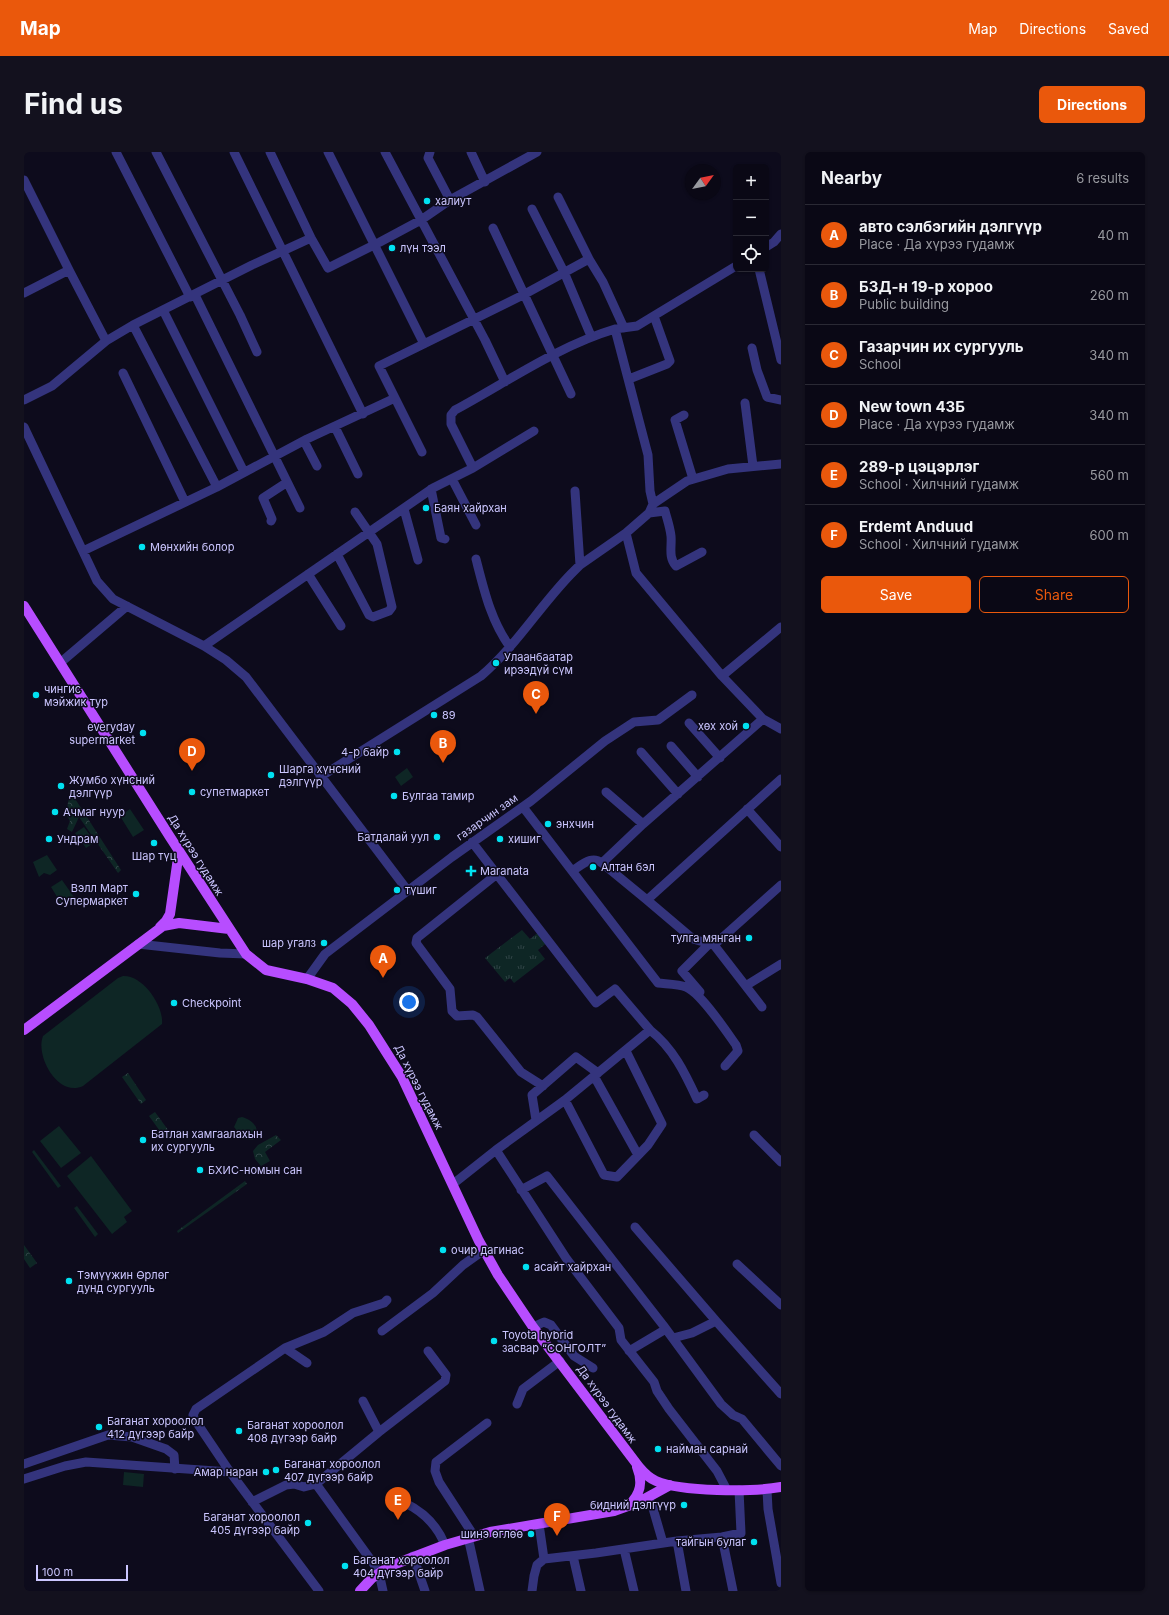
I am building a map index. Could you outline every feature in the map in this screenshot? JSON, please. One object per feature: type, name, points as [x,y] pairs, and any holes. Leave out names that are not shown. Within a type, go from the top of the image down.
[{"type":"main road","name":"Да хүрээ гудамж","points":[[24,606],[246,954],[266,970],[307,979],[333,988],[342,994],[369,1025],[402,1077],[484,1250],[505,1286],[633,1460],[652,1480],[670,1486],[727,1490],[767,1490],[781,1487]]},
{"type":"main road","points":[[24,1030],[166,921],[170,914],[179,851]]},
{"type":"main road","points":[[157,929],[168,924],[176,923],[230,929]]},
{"type":"main road","points":[[625,1507],[637,1496],[641,1483],[633,1460]]},
{"type":"main road","points":[[641,1483],[652,1480]]},
{"type":"main road","points":[[360,1591],[379,1573],[413,1556],[445,1545],[471,1537],[610,1512],[647,1498],[670,1486]]},
{"type":"street","points":[[116,152],[192,296],[300,508]]},
{"type":"street","points":[[156,152],[257,352]]},
{"type":"street","points":[[234,152],[363,414]]},
{"type":"street","points":[[270,152],[311,238],[328,268],[421,220],[450,200],[537,152]]},
{"type":"street","points":[[328,152],[424,344]]},
{"type":"street","points":[[385,152],[474,319],[505,382]]},
{"type":"street","points":[[430,152],[428,158],[450,200]]},
{"type":"street","points":[[471,152],[485,182]]},
{"type":"street","points":[[24,180],[68,270],[106,341]]},
{"type":"street","points":[[558,197],[589,259],[603,282],[620,329],[629,379],[648,454],[650,490],[653,504]]},
{"type":"street","points":[[532,209],[564,272],[591,336]]},
{"type":"street","points":[[493,228],[523,295],[571,394]]},
{"type":"street","points":[[769,245],[781,234]]},
{"type":"street","points":[[24,400],[52,386],[106,341],[133,325],[252,265],[311,238]]},
{"type":"street","points":[[422,452],[379,366],[523,295],[564,272],[579,266],[589,259]]},
{"type":"street","points":[[473,468],[451,424],[450,414],[455,410],[553,355],[591,336],[636,326],[733,268]]},
{"type":"street","points":[[24,293],[68,270]]},
{"type":"street","points":[[760,272],[781,360]]},
{"type":"street","points":[[163,310],[244,472]]},
{"type":"street","points":[[629,379],[667,364],[670,361],[654,316]]},
{"type":"street","points":[[133,325],[217,487]]},
{"type":"street","points":[[752,348],[757,370],[768,397],[781,400]]},
{"type":"street","points":[[123,373],[185,502]]},
{"type":"street","points":[[82,551],[217,487],[304,441],[395,398]]},
{"type":"street","points":[[745,403],[753,466]]},
{"type":"street","points":[[684,415],[675,420],[693,480]]},
{"type":"street","points":[[24,427],[82,551],[104,590],[113,599],[204,646],[226,660],[251,683],[320,777],[408,891]]},
{"type":"street","points":[[335,427],[358,474]]},
{"type":"street","points":[[204,646],[431,489],[473,468],[534,431]]},
{"type":"street","points":[[304,441],[317,466]]},
{"type":"street","points":[[320,777],[481,676],[510,647],[566,579],[580,565],[626,533],[649,513],[653,504],[687,481],[728,469],[781,464]]},
{"type":"street","points":[[452,479],[476,525]]},
{"type":"street","points":[[271,521],[272,519],[262,498],[286,483]]},
{"type":"street","points":[[431,489],[438,529],[441,538],[445,539]]},
{"type":"street","points":[[575,491],[580,565]]},
{"type":"street","points":[[404,509],[418,560]]},
{"type":"street","points":[[649,513],[665,511],[671,538],[670,553],[672,562],[676,566],[702,552]]},
{"type":"street","points":[[337,554],[369,615],[373,617],[389,611],[392,607],[376,544],[370,532],[355,512]]},
{"type":"street","points":[[626,533],[636,573],[722,676],[762,718],[781,729]]},
{"type":"street","points":[[476,559],[489,608],[500,632],[510,647]]},
{"type":"street","points":[[308,574],[341,626]]},
{"type":"street","points":[[60,663],[127,606]]},
{"type":"street","points":[[722,676],[781,627]]},
{"type":"street","name":"газарчин зам","points":[[307,979],[325,954],[472,842],[523,807],[605,741],[634,722],[658,720],[692,695]]},
{"type":"street","points":[[602,863],[643,824],[720,758],[762,718]]},
{"type":"street","points":[[689,724],[720,758]]},
{"type":"street","points":[[671,746],[698,777]]},
{"type":"street","points":[[641,752],[678,794]]},
{"type":"street","points":[[647,900],[781,778]]},
{"type":"street","points":[[606,792],[643,824]]},
{"type":"street","points":[[523,807],[658,983],[684,986],[691,990],[712,1012],[736,1045],[738,1051],[725,1066]]},
{"type":"street","points":[[747,809],[781,847]]},
{"type":"street","points":[[472,842],[596,1003],[615,989],[650,1030],[663,1040],[682,1067],[697,1099],[704,1095]]},
{"type":"street","points":[[572,871],[592,859],[598,860],[693,939],[711,944],[747,985],[762,1007]]},
{"type":"street","points":[[497,874],[417,938],[416,943],[450,989],[452,1011],[457,1016],[473,1014],[477,1017],[521,1072],[543,1086]]},
{"type":"street","points":[[734,1033],[717,1010],[682,971],[711,944],[781,885]]},
{"type":"street","points":[[138,944],[220,954],[246,954]]},
{"type":"street","points":[[747,985],[781,964]]},
{"type":"street","points":[[453,1184],[536,1120],[565,1100],[650,1030]]},
{"type":"street","points":[[565,1100],[604,1175],[616,1177],[648,1145],[662,1124],[626,1051]]},
{"type":"street","points":[[536,1120],[532,1095],[576,1057],[596,1074],[638,1155]]},
{"type":"street","points":[[754,1135],[781,1162]]},
{"type":"street","points":[[496,1150],[566,1258],[619,1328],[621,1340],[654,1382],[657,1391],[669,1409],[717,1471],[727,1490]]},
{"type":"street","points":[[521,1190],[547,1176],[673,1338],[721,1404],[733,1415],[742,1419],[781,1466]]},
{"type":"street","points":[[635,1227],[781,1394]]},
{"type":"street","points":[[382,1331],[433,1294],[463,1265],[484,1250]]},
{"type":"street","points":[[737,1264],[781,1305]]},
{"type":"street","points":[[319,1591],[230,1472],[193,1414],[196,1409],[232,1382],[285,1348],[324,1332],[353,1313],[384,1303],[387,1300]]},
{"type":"street","points":[[673,1338],[692,1333],[716,1321]]},
{"type":"street","points":[[533,1326],[544,1322],[551,1325],[574,1356],[593,1368]]},
{"type":"street","points":[[630,1351],[666,1329]]},
{"type":"street","points":[[285,1348],[307,1363]]},
{"type":"street","points":[[252,1502],[286,1485],[294,1484],[304,1487],[316,1484],[379,1432],[445,1381],[446,1375],[428,1351]]},
{"type":"street","points":[[517,1404],[523,1389],[560,1361]]},
{"type":"street","points":[[363,1401],[379,1432]]},
{"type":"street","points":[[480,1591],[471,1537],[439,1482],[435,1471],[436,1462],[487,1423]]},
{"type":"street","points":[[24,1464],[108,1435],[132,1437],[172,1452],[174,1455],[175,1469]]},
{"type":"street","points":[[43,1472],[46,1456]]},
{"type":"street","points":[[24,1478],[86,1462],[230,1472]]},
{"type":"street","points":[[316,1484],[379,1573],[383,1591]]},
{"type":"street","points":[[532,1591],[537,1565],[544,1559],[677,1541],[722,1537],[741,1533],[739,1490]]},
{"type":"street","points":[[767,1490],[768,1509],[781,1582]]},
{"type":"street","points":[[647,1498],[652,1505],[663,1543]]},
{"type":"street","points":[[405,1503],[421,1512],[431,1521],[445,1545]]},
{"type":"street","points":[[539,1524],[544,1559]]},
{"type":"street","points":[[722,1537],[733,1591]]},
{"type":"street","points":[[677,1541],[686,1591]]},
{"type":"street","points":[[624,1549],[634,1591]]},
{"type":"street","points":[[413,1556],[425,1591]]},
{"type":"street","points":[[573,1556],[581,1591]]},
{"type":"green space","points":[[407,768],[413,777],[401,786],[395,777]]},
{"type":"green space","points":[[72,794],[121,870],[118,873],[79,817],[72,832],[67,829],[70,821],[66,814],[69,797]]},
{"type":"green space","points":[[130,809],[144,830],[133,837],[120,816]]},
{"type":"green space","points":[[84,827],[95,842],[86,848],[75,833]]},
{"type":"green space","points":[[47,855],[57,870],[50,875],[44,873],[39,877],[33,862]]},
{"type":"green space","points":[[62,880],[74,897],[62,905],[51,887]]},
{"type":"green space","points":[[522,930],[530,939],[540,931],[548,942],[538,950],[545,959],[514,983],[510,978],[505,982],[485,958]]},
{"type":"green space","points":[[123,976],[130,977],[138,981],[151,993],[160,1009],[162,1024],[83,1086],[74,1088],[65,1086],[57,1081],[46,1064],[42,1054],[41,1044],[43,1036],[118,978]]},
{"type":"green space","points":[[128,1073],[146,1100],[141,1104],[122,1077]]},
{"type":"green space","points":[[155,1112],[171,1134],[165,1138],[149,1116]]},
{"type":"green space","points":[[242,1117],[250,1120],[255,1126],[257,1132],[253,1140],[244,1139],[234,1127],[238,1118]]},
{"type":"green space","points":[[59,1126],[81,1153],[61,1168],[40,1141]]},
{"type":"green space","points":[[276,1135],[281,1140],[265,1152],[270,1161],[261,1166],[255,1159],[253,1151],[258,1145]]},
{"type":"green space","points":[[34,1150],[61,1186],[58,1188],[32,1152]]},
{"type":"green space","points":[[91,1156],[132,1211],[124,1217],[127,1222],[112,1234],[67,1176]]},
{"type":"green space","points":[[245,1181],[247,1184],[178,1233],[177,1231]]},
{"type":"green space","points":[[77,1206],[98,1234],[95,1237],[74,1208]]},
{"type":"green space","points":[[24,1245],[37,1263],[30,1268],[24,1259]]},
{"type":"green space","points":[[124,1472],[144,1474],[143,1487],[123,1485]]},
{"type":"place","name":"халиут","points":[[427,201]]},
{"type":"place","name":"лүн тээл","points":[[392,248]]},
{"type":"place","name":"Баян хайрхан","points":[[426,508]]},
{"type":"place","name":"Мөнхийн болор","points":[[142,547]]},
{"type":"place","name":"Улаанбаатар ирээдүй сүм","points":[[496,663]]},
{"type":"place","name":"чингис мэйжик тур","points":[[36,695]]},
{"type":"place","name":"Газарчин их сургууль","points":[[536,714]]},
{"type":"place","name":"89","points":[[434,715]]},
{"type":"place","name":"хөх хой","points":[[746,726]]},
{"type":"place","name":"everyday supermarket","points":[[143,733]]},
{"type":"place","name":"4-р байр","points":[[397,752]]},
{"type":"place","name":"БЗД-н 19-р хороо","points":[[443,763]]},
{"type":"place","name":"New town 43Б","points":[[192,771]]},
{"type":"place","name":"Шарга хүнсний дэлгүүр","points":[[271,775]]},
{"type":"place","name":"Жумбо хүнсний дэлгүүр","points":[[61,786]]},
{"type":"place","name":"супетмаркет","points":[[192,792]]},
{"type":"place","name":"Булгаа тамир","points":[[394,796]]},
{"type":"place","name":"Ачмаг нуур","points":[[55,812]]},
{"type":"place","name":"энхчин","points":[[548,824]]},
{"type":"place","name":"Батдалай уул","points":[[437,837]]},
{"type":"place","name":"Ундрам","points":[[49,839]]},
{"type":"place","name":"хишиг","points":[[500,839]]},
{"type":"place","name":"Шар түц","points":[[154,843]]},
{"type":"place","name":"Алтан бэл","points":[[593,867]]},
{"type":"place","name":"Maranata","points":[[471,871]]},
{"type":"place","name":"түшиг","points":[[397,890]]},
{"type":"place","name":"Вэлл Март Супермаркет","points":[[136,894]]},
{"type":"place","name":"тулга мянган","points":[[749,938]]},
{"type":"place","name":"шар угалз","points":[[324,943]]},
{"type":"place","name":"авто сэлбэгийн дэлгүүр","points":[[383,978]]},
{"type":"place","name":"Checkpoint","points":[[174,1003]]},
{"type":"place","name":"Батлан хамгаалахын их сургууль","points":[[143,1140]]},
{"type":"place","name":"БХИС-номын сан","points":[[200,1170]]},
{"type":"place","name":"очир дагинас","points":[[443,1250]]},
{"type":"place","name":"асайт хайрхан","points":[[526,1267]]},
{"type":"place","name":"Тэмүүжин Өрлөг дунд сургууль","points":[[69,1281]]},
{"type":"place","name":"Toyota hybrid засвар “СОНГОЛТ”","points":[[494,1341]]},
{"type":"place","name":"Баганат хороолол 412 дүгээр байр","points":[[99,1427]]},
{"type":"place","name":"Баганат хороолол 408 дүгээр байр","points":[[239,1431]]},
{"type":"place","name":"найман сарнай","points":[[658,1449]]},
{"type":"place","name":"Баганат хороолол 407 дүгээр байр","points":[[276,1470]]},
{"type":"place","name":"Амар наран","points":[[266,1472]]},
{"type":"place","name":"бидний дэлгүүр","points":[[684,1505]]},
{"type":"place","name":"289-р цэцэрлэг","points":[[398,1520]]},
{"type":"place","name":"Баганат хороолол 405 дүгээр байр","points":[[308,1523]]},
{"type":"place","name":"шинэ өглөө","points":[[531,1534]]},
{"type":"place","name":"Erdemt Anduud","points":[[557,1536]]},
{"type":"place","name":"тайгын булаг","points":[[754,1542]]},
{"type":"place","name":"Баганат хороолол 404 дүгээр байр","points":[[345,1566]]}]
